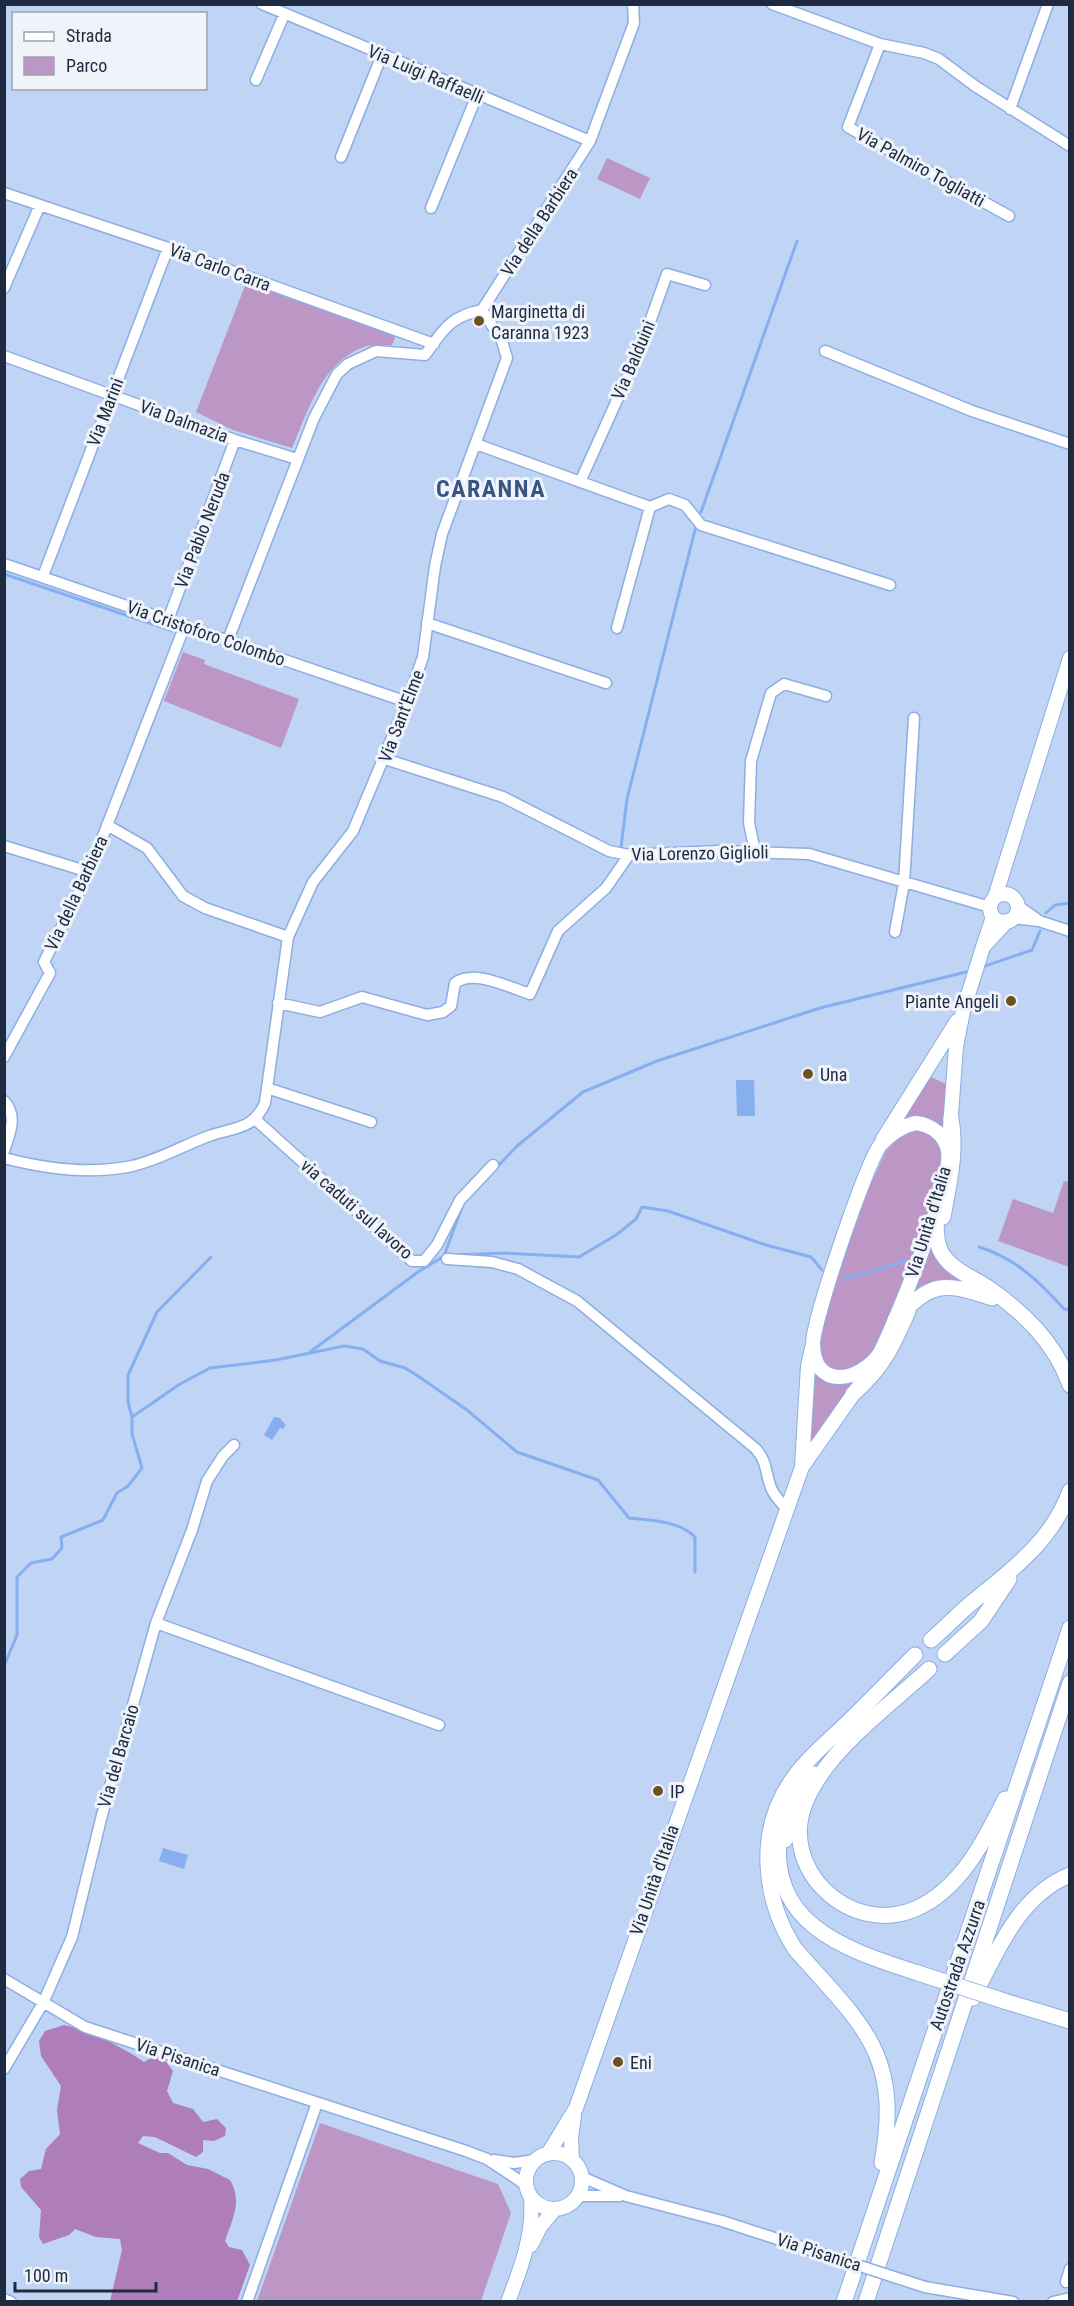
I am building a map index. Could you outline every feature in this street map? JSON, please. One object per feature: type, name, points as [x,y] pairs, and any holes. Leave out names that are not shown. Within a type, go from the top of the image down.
[{"type":"highway","points":[[951,1118],[954,1146],[943,1220],[944,1240],[960,1263],[988,1281],[1006,1303]]},
{"type":"highway","points":[[938,1204],[936,1238],[941,1252],[955,1268],[989,1288],[1021,1313],[1044,1337],[1060,1362],[1070,1385]]},
{"type":"highway","points":[[895,1320],[931,1289],[950,1287],[1006,1303]]},
{"type":"highway","points":[[853,1394],[876,1373],[887,1357],[912,1303]]},
{"type":"highway","points":[[945,1654],[981,1621],[1017,1567],[1048,1533],[1070,1491]]},
{"type":"highway","points":[[932,1640],[967,1607],[1017,1567]]},
{"type":"highway","name":"Autostrada Azzurra","points":[[844,2301],[1070,1628]]},
{"type":"highway","points":[[915,1655],[794,1786],[783,1815],[779,1857],[788,1894],[810,1924],[832,1940],[862,1955],[1070,2021]]},
{"type":"highway","points":[[872,2214],[886,2138],[886,2091],[881,2066],[864,2029],[786,1935],[775,1910],[769,1882],[768,1850],[780,1801],[793,1779],[929,1670]]},
{"type":"highway","name":"Autostrada Azzurra","points":[[866,2301],[1070,1683]]},
{"type":"highway","points":[[824,1756],[802,1812],[800,1842],[808,1871],[824,1892],[847,1906],[875,1914],[903,1913],[930,1901],[968,1864],[995,1820],[1045,1705]]},
{"type":"highway","points":[[951,2040],[1017,1918],[1042,1892],[1070,1875]]},
{"type":"highway","points":[[1005,1999],[1070,2016]]},
{"type":"main road","points":[[948,1154],[956,1047],[963,1011],[983,947],[1004,908],[1010,853],[1070,658]]},
{"type":"main road","points":[[881,1145],[963,1011]]},
{"type":"main road","name":"Via Unità d'Italia","points":[[542,2157],[576,2108],[802,1467],[871,1366],[895,1320],[938,1204],[948,1154],[940,1135],[926,1124],[908,1125],[881,1145],[843,1238],[808,1366],[802,1467]]},
{"type":"main road","points":[[813,1343],[819,1364],[834,1377],[849,1378],[871,1366]]},
{"type":"main road","points":[[529,2191],[544,2208],[555,2209],[568,2206],[578,2196],[582,2177],[572,2160],[571,2138],[576,2108]]},
{"type":"main road","points":[[524,2260],[531,2221],[526,2176],[542,2157],[563,2155],[572,2160]]},
{"type":"main road","points":[[508,2301],[540,2227],[555,2209]]},
{"type":"street","name":"Via Luigi Raffaelli","points":[[262,4],[590,141]]},
{"type":"street","name":"Via della Barbiera","points":[[482,310],[590,141],[634,23],[633,4]]},
{"type":"street","points":[[772,4],[880,44],[924,53],[939,59],[1010,109],[1070,146]]},
{"type":"street","points":[[1010,109],[1048,4]]},
{"type":"street","points":[[256,80],[284,15]]},
{"type":"street","name":"Via Palmiro Togliatti","points":[[880,44],[848,127],[1010,216]]},
{"type":"street","points":[[341,157],[382,55]]},
{"type":"street","points":[[431,208],[477,95]]},
{"type":"street","name":"Via Carlo Carra","points":[[4,193],[168,248],[434,344]]},
{"type":"street","points":[[4,288],[40,205]]},
{"type":"street","name":"Via Marini","points":[[43,576],[168,248]]},
{"type":"street","name":"Via Balduini","points":[[580,482],[641,347],[667,274],[705,285]]},
{"type":"street","points":[[228,640],[297,459],[330,385],[348,364],[376,351],[426,355],[448,325],[461,315],[482,310]]},
{"type":"street","name":"Via Sant'Elme","points":[[258,1118],[267,1088],[288,937],[313,882],[353,831],[407,702],[423,657],[442,534],[507,358],[502,341],[482,310]]},
{"type":"street","points":[[825,351],[972,411],[1070,444]]},
{"type":"street","name":"Via Dalmazia","points":[[4,356],[235,440],[297,459]]},
{"type":"street","name":"Via Pablo Neruda","points":[[168,620],[235,440]]},
{"type":"street","points":[[476,444],[650,507],[669,500],[684,505],[701,525],[890,585]]},
{"type":"street","points":[[617,628],[650,507]]},
{"type":"street","name":"Via Cristoforo Colombo","points":[[4,564],[407,702]]},
{"type":"street","points":[[427,623],[606,683]]},
{"type":"street","name":"Via della Barbiera","points":[[4,1057],[50,973],[45,962],[89,872],[184,625]]},
{"type":"street","points":[[755,851],[749,823],[751,761],[771,693],[784,684],[826,696]]},
{"type":"street","points":[[895,932],[904,883],[914,718]]},
{"type":"street","name":"Via Lorenzo Giglioli","points":[[385,759],[503,797],[600,846],[629,855],[755,851],[809,854],[904,883],[1004,908],[1070,931]]},
{"type":"street","name":"Via della Barbiera","points":[[107,825],[147,848],[183,896],[205,908],[288,937]]},
{"type":"street","points":[[4,846],[89,872]]},
{"type":"street","points":[[278,1003],[320,1012],[362,997],[427,1015],[443,1012],[452,1006],[455,983],[464,977],[475,977],[530,994],[558,931],[606,888],[629,855]]},
{"type":"street","points":[[267,1088],[371,1122]]},
{"type":"street","points":[[4,1101],[10,1107],[13,1119],[4,1151]]},
{"type":"street","points":[[4,1158],[57,1169],[132,1166],[258,1118]]},
{"type":"street","name":"via caduti sul lavoro","points":[[258,1118],[412,1260],[424,1261],[437,1245],[460,1200],[493,1165]]},
{"type":"street","points":[[447,1259],[492,1262],[518,1269],[577,1301],[756,1449],[768,1467],[769,1485],[787,1510]]},
{"type":"street","name":"Via del Barcaio","points":[[4,2069],[43,2003],[77,1922],[102,1815],[156,1623],[192,1530],[207,1481],[222,1456],[234,1445]]},
{"type":"street","points":[[156,1623],[440,1725]]},
{"type":"street","name":"Via Pisanica","points":[[4,1979],[85,2027],[487,2159],[514,2163],[542,2157]]},
{"type":"street","points":[[247,2301],[318,2103]]},
{"type":"street","name":"Via Pisanica","points":[[487,2159],[529,2191]]},
{"type":"street","name":"Via Pisanica","points":[[582,2177],[626,2196],[722,2221],[925,2287],[1013,2301]]},
{"type":"street","name":"Via Pisanica","points":[[578,2196],[626,2196]]},
{"type":"street","points":[[1066,2282],[1070,2269]]},
{"type":"street","points":[[1053,2301],[1070,2298]]},
{"type":"street","points":[[4,2299],[11,2301]]},
{"type":"green space","points":[[607,158],[650,178],[640,199],[597,179]]},
{"type":"green space","points":[[246,283],[396,335],[392,345],[364,347],[337,364],[318,389],[292,448],[233,430],[196,412]]},
{"type":"green space","points":[[183,652],[205,660],[204,664],[299,699],[281,748],[164,701]]},
{"type":"green space","points":[[931,1077],[948,1085],[948,1144],[937,1128],[897,1128]]},
{"type":"green space","points":[[914,1128],[936,1136],[944,1154],[931,1210],[886,1333],[868,1358],[848,1372],[829,1370],[820,1357],[819,1348],[834,1282],[862,1203],[886,1151],[907,1130]]},
{"type":"green space","points":[[1064,1181],[1069,1182],[1069,1267],[998,1241],[1013,1199],[1053,1213]]},
{"type":"green space","points":[[931,1242],[969,1282],[911,1294]]},
{"type":"green space","points":[[813,1366],[841,1383],[857,1382],[810,1443]]},
{"type":"green space","points":[[320,2123],[498,2184],[511,2213],[481,2301],[257,2301]]},
{"type":"shaded area","points":[[64,2025],[106,2040],[144,2062],[151,2058],[163,2058],[173,2071],[167,2091],[173,2103],[193,2109],[203,2122],[217,2119],[226,2128],[225,2136],[214,2141],[203,2140],[203,2152],[196,2157],[155,2137],[143,2136],[138,2143],[160,2153],[168,2153],[187,2165],[208,2169],[230,2180],[234,2188],[236,2203],[225,2241],[229,2247],[242,2250],[250,2265],[237,2301],[110,2301],[122,2250],[120,2239],[96,2237],[75,2229],[69,2235],[43,2244],[39,2237],[41,2210],[21,2187],[20,2179],[29,2171],[41,2169],[46,2149],[60,2134],[57,2110],[61,2086],[41,2056],[39,2041],[45,2031]]},
{"type":"water","points":[[736,1080],[754,1080],[755,1116],[737,1116]]},
{"type":"water","points":[[274,1417],[280,1418],[286,1425],[283,1429],[280,1428],[272,1440],[264,1435]]},
{"type":"water","points":[[163,1848],[188,1855],[184,1869],[159,1861]]},
{"type":"waterway","points":[[701,512],[797,241]]},
{"type":"waterway","points":[[621,847],[627,799],[696,526]]},
{"type":"waterway","points":[[4,574],[173,631]]},
{"type":"waterway","points":[[1046,913],[1055,905],[1070,903]]},
{"type":"waterway","points":[[982,967],[1032,950],[1040,931]]},
{"type":"waterway","points":[[496,1168],[517,1146],[583,1092],[657,1061],[820,1008],[966,972]]},
{"type":"waterway","points":[[444,1256],[462,1207]]},
{"type":"waterway","points":[[453,1255],[504,1253],[579,1257],[616,1235],[636,1219],[642,1207],[668,1211],[766,1245],[811,1257],[822,1270]]},
{"type":"waterway","points":[[979,1247],[1015,1264],[1036,1280],[1064,1309],[1070,1310]]},
{"type":"waterway","points":[[310,1352],[418,1272],[444,1256]]},
{"type":"waterway","points":[[132,1417],[128,1402],[128,1375],[157,1312],[211,1257]]},
{"type":"waterway","points":[[844,1279],[907,1261]]},
{"type":"waterway","points":[[4,1666],[17,1635],[17,1577],[31,1563],[52,1559],[62,1548],[61,1537],[103,1520],[117,1493],[128,1486],[142,1468],[132,1434],[132,1417],[180,1384],[210,1368],[276,1360],[344,1346],[363,1349],[380,1361],[405,1368],[467,1410],[517,1452],[598,1480],[629,1518],[665,1522],[689,1532],[695,1537],[695,1572]]},
{"type":"place","name":"Marginetta di Caranna 1923","points":[[479,321]]},
{"type":"place","name":"Piante Angeli","points":[[1011,1001]]},
{"type":"place","name":"Una","points":[[808,1074]]},
{"type":"place","name":"IP","points":[[658,1791]]},
{"type":"place","name":"Eni","points":[[618,2062]]},
{"type":"district","name":"CARANNA","points":[[491,489]]}]
